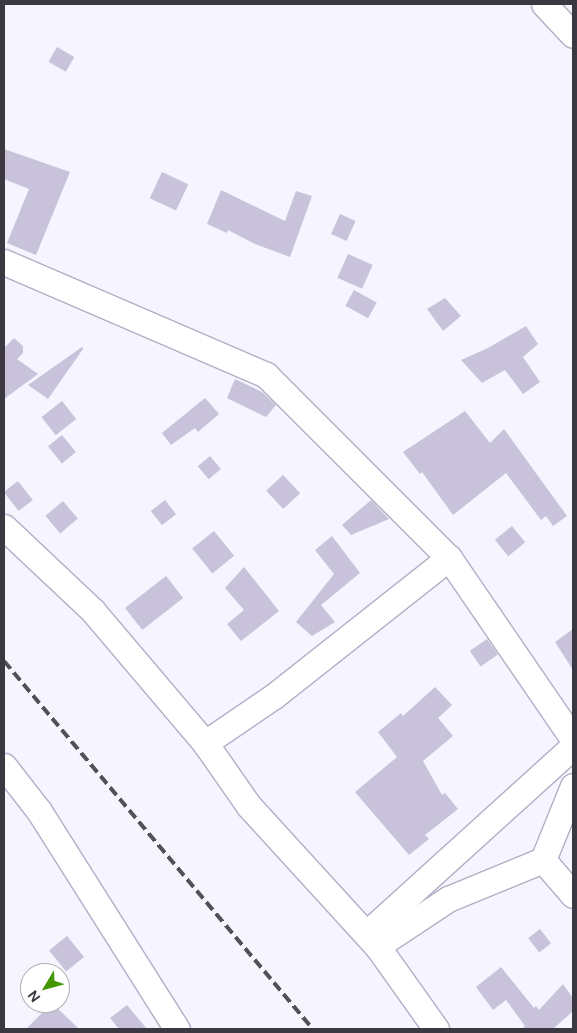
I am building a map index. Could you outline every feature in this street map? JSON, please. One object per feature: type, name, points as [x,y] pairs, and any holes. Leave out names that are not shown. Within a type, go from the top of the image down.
[{"type":"street","points":[[553,8],[573,36]]},
{"type":"street","points":[[4,262],[266,376],[449,558],[573,739]]},
{"type":"street","points":[[4,527],[94,612],[205,744],[249,806],[372,940],[436,1029]]},
{"type":"street","points":[[205,744],[274,696],[449,558]]},
{"type":"street","points":[[372,940],[573,746]]},
{"type":"street","points":[[4,766],[39,810],[177,1029]]},
{"type":"street","points":[[372,940],[448,899],[543,860],[573,786]]},
{"type":"street","points":[[543,860],[573,895]]},
{"type":"building","points":[[57,47],[74,57],[66,72],[48,62]]},
{"type":"building","points":[[4,149],[70,172],[36,255],[7,243],[29,189],[4,179]]},
{"type":"building","points":[[162,172],[188,184],[176,211],[150,198]]},
{"type":"building","points":[[221,190],[285,221],[296,191],[312,196],[290,257],[255,244],[228,230],[227,233],[207,224]]},
{"type":"building","points":[[340,214],[356,221],[347,241],[331,234]]},
{"type":"building","points":[[348,254],[373,265],[362,289],[337,278]]},
{"type":"building","points":[[354,290],[377,303],[368,318],[345,306]]},
{"type":"building","points":[[445,298],[461,316],[443,331],[427,309]]},
{"type":"building","points":[[526,326],[538,344],[523,357],[540,382],[523,394],[505,370],[482,383],[461,360],[488,348]]},
{"type":"building","points":[[14,338],[23,346],[23,353],[17,359],[38,374],[4,399],[4,348]]},
{"type":"building","points":[[82,347],[83,349],[48,399],[28,385]]},
{"type":"building","points":[[235,379],[262,392],[276,405],[266,417],[227,398]]},
{"type":"building","points":[[205,398],[219,414],[198,432],[195,428],[171,445],[162,433]]},
{"type":"building","points":[[62,401],[76,419],[56,435],[42,417]]},
{"type":"building","points":[[465,411],[490,443],[504,429],[567,516],[553,526],[546,516],[541,520],[506,473],[453,515],[422,472],[420,474],[403,452]]},
{"type":"building","points":[[62,435],[76,452],[62,463],[48,446]]},
{"type":"building","points":[[210,456],[221,469],[209,479],[198,466]]},
{"type":"building","points":[[283,475],[300,493],[283,509],[266,491]]},
{"type":"building","points":[[18,481],[33,500],[19,511],[4,492]]},
{"type":"building","points":[[165,500],[176,514],[162,525],[151,511]]},
{"type":"building","points":[[371,500],[389,519],[351,535],[342,525]]},
{"type":"building","points":[[63,501],[78,519],[60,533],[45,516]]},
{"type":"building","points":[[512,526],[525,542],[508,556],[495,540]]},
{"type":"building","points":[[214,531],[234,556],[212,573],[192,549]]},
{"type":"building","points":[[332,536],[360,573],[321,605],[335,622],[312,636],[296,622],[334,574],[315,550]]},
{"type":"building","points":[[244,567],[279,611],[241,641],[227,624],[244,610],[225,588]]},
{"type":"building","points":[[166,576],[183,598],[142,630],[125,608]]},
{"type":"building","points":[[573,629],[573,670],[555,642]]},
{"type":"building","points":[[487,639],[498,655],[481,667],[470,651]]},
{"type":"building","points":[[435,687],[452,705],[438,718],[453,736],[423,761],[442,795],[445,793],[458,809],[425,835],[429,839],[409,855],[355,792],[397,757],[378,732],[401,713],[403,716]]},
{"type":"building","points":[[540,929],[551,943],[539,952],[528,938]]},
{"type":"building","points":[[67,936],[84,957],[70,968],[70,963],[59,963],[49,950]]},
{"type":"building","points":[[501,967],[534,1008],[536,1006],[539,1010],[563,984],[573,998],[573,1011],[553,1029],[522,1029],[525,1026],[506,1000],[493,1010],[476,987]]},
{"type":"building","points":[[127,1005],[147,1029],[119,1029],[110,1018]]},
{"type":"building","points":[[42,1013],[62,1013],[79,1029],[26,1029]]},
{"type":"railway","points":[[4,661],[313,1029]]}]
